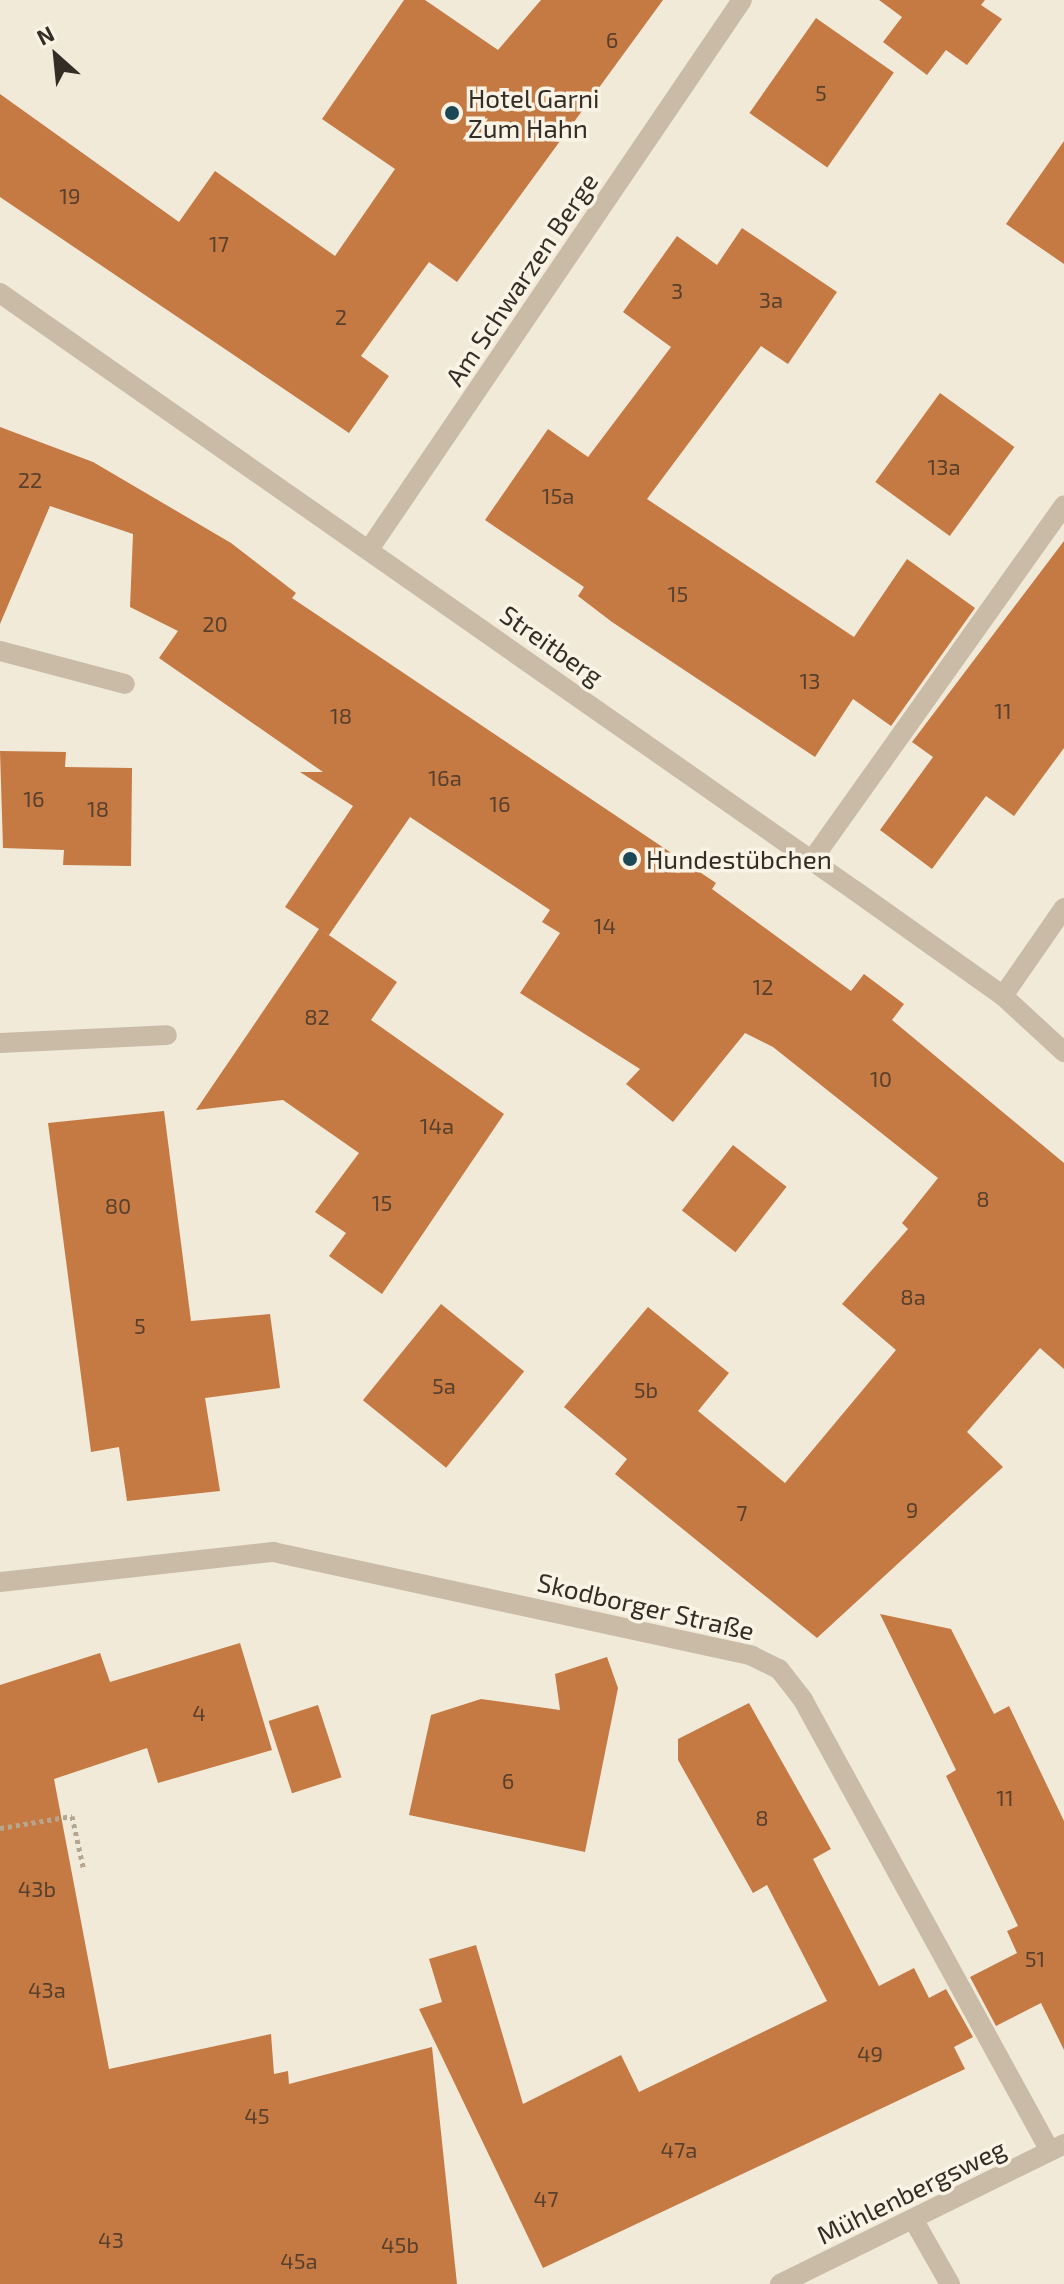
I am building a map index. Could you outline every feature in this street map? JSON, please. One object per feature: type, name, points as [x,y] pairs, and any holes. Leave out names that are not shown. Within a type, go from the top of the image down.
[{"type":"street","name":"Am Schwarzen Berge","points":[[370,548],[742,0]]},
{"type":"street","name":"Streitberg","points":[[0,293],[370,548],[1003,996],[1064,1052]]},
{"type":"street","points":[[812,860],[1064,505]]},
{"type":"street","points":[[0,651],[125,684]]},
{"type":"street","points":[[1003,996],[1064,908]]},
{"type":"street","points":[[0,1043],[167,1035]]},
{"type":"street","name":"Skodborger Straße","points":[[0,1582],[273,1552],[752,1656],[779,1669],[803,1700],[1057,2148]]},
{"type":"street","name":"Mühlenbergsweg","points":[[780,2284],[1057,2148]]},
{"type":"street","points":[[913,2219],[950,2284]]},
{"type":"path","points":[[0,1828],[72,1816],[84,1871]]},
{"type":"building","points":[[404,0],[425,0],[498,50],[541,0],[663,0],[457,282],[429,262],[361,356],[389,376],[349,433],[0,197],[0,94],[179,222],[215,171],[335,256],[395,169],[322,119]]},
{"type":"building","points":[[879,0],[985,0],[981,5],[1002,19],[967,65],[946,50],[927,75],[883,42],[902,17]]},
{"type":"building","points":[[816,18],[894,72],[827,168],[749,113]]},
{"type":"building","points":[[1064,141],[1064,264],[1006,224]]},
{"type":"building","points":[[742,228],[837,292],[788,364],[761,346],[647,499],[854,637],[907,559],[975,608],[891,726],[853,699],[815,757],[612,622],[578,596],[584,587],[485,520],[548,429],[588,457],[671,347],[623,312],[677,236],[717,265]]},
{"type":"building","points":[[940,393],[1014,447],[950,536],[875,482]]},
{"type":"building","points":[[0,427],[93,462],[231,543],[296,593],[292,598],[716,883],[712,889],[851,991],[864,974],[904,1004],[892,1020],[1064,1163],[1064,1369],[1040,1348],[967,1432],[1003,1467],[817,1638],[615,1474],[627,1459],[564,1407],[648,1307],[729,1373],[698,1411],[785,1483],[896,1350],[842,1304],[908,1229],[902,1223],[938,1178],[773,1047],[745,1033],[673,1122],[626,1084],[640,1069],[520,993],[560,933],[542,922],[550,910],[410,817],[329,935],[320,929],[397,982],[371,1020],[504,1114],[382,1294],[329,1256],[346,1233],[315,1212],[359,1153],[283,1100],[196,1110],[319,929],[285,907],[353,806],[300,772],[323,772],[159,658],[178,631],[130,607],[133,534],[50,506],[0,624]]},
{"type":"building","points":[[1064,541],[1064,748],[1014,816],[986,796],[932,869],[880,830],[933,757],[912,742]]},
{"type":"building","points":[[0,751],[66,752],[65,767],[132,768],[131,866],[63,865],[64,850],[3,848]]},
{"type":"building","points":[[164,1111],[191,1321],[270,1314],[280,1388],[205,1398],[220,1491],[127,1501],[119,1447],[91,1452],[48,1123]]},
{"type":"building","points":[[733,1145],[787,1187],[735,1252],[682,1210]]},
{"type":"building","points":[[441,1304],[524,1371],[446,1468],[363,1400]]},
{"type":"building","points":[[880,1614],[951,1629],[994,1714],[1009,1706],[1064,1821],[1064,2050],[1041,2003],[996,2026],[970,1977],[1017,1953],[1007,1931],[1018,1926],[946,1776],[956,1770]]},
{"type":"building","points":[[240,1643],[272,1750],[158,1783],[147,1748],[54,1779],[109,2069],[271,2034],[274,2074],[288,2071],[289,2084],[432,2047],[457,2284],[0,2284],[0,1685],[100,1653],[110,1682]]},
{"type":"building","points":[[607,1657],[618,1688],[585,1852],[409,1815],[431,1715],[481,1699],[560,1710],[555,1674]]},
{"type":"building","points":[[749,1703],[831,1849],[813,1859],[879,1986],[914,1968],[929,1998],[946,1989],[973,2037],[954,2047],[965,2069],[543,2268],[419,2009],[442,2002],[429,1959],[476,1945],[523,2104],[621,2055],[639,2092],[827,2001],[767,1885],[753,1893],[678,1760],[678,1739]]},
{"type":"building","points":[[318,1705],[341,1777],[292,1793],[269,1721]]},
{"type":"place","name":"Hotel Garni Zum Hahn","points":[[452,113]]},
{"type":"place","name":"Hundestübchen","points":[[630,859]]}]
